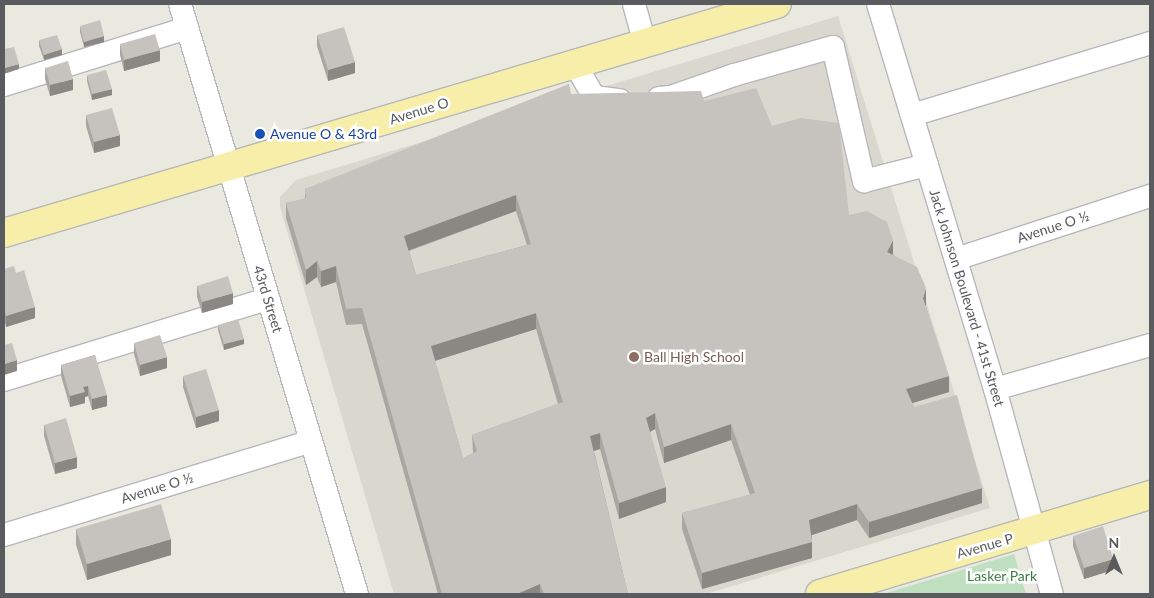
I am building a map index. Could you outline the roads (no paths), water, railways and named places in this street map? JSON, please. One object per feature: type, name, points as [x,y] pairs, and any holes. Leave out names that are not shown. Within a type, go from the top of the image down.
[{"type":"main road","name":"Avenue O","points":[[4,233],[227,169],[777,4]]},
{"type":"main road","name":"Avenue P","points":[[820,594],[1150,496]]},
{"type":"street","name":"43rd Street","points":[[180,4],[227,169],[357,594]]},
{"type":"street","points":[[634,4],[645,44]]},
{"type":"street","name":"Jack Johnson Boulevard - 41st Street","points":[[878,4],[995,390],[1033,532],[1052,594]]},
{"type":"street","points":[[4,85],[187,28]]},
{"type":"street","points":[[912,115],[1150,43]]},
{"type":"street","points":[[575,64],[594,97],[620,100],[671,97],[734,75],[833,47],[864,181],[927,165]]},
{"type":"street","name":"Avenue O ½","points":[[956,259],[1150,196]]},
{"type":"street","points":[[4,380],[268,299]]},
{"type":"street","points":[[995,390],[1150,345]]},
{"type":"street","name":"Avenue O ½","points":[[4,535],[311,442]]},
{"type":"place","name":"Avenue O & 43rd","points":[[260,134]]},
{"type":"place","name":"Ball High School","points":[[634,357]]},
{"type":"park label","name":"Lasker Park","points":[[1002,576]]}]
